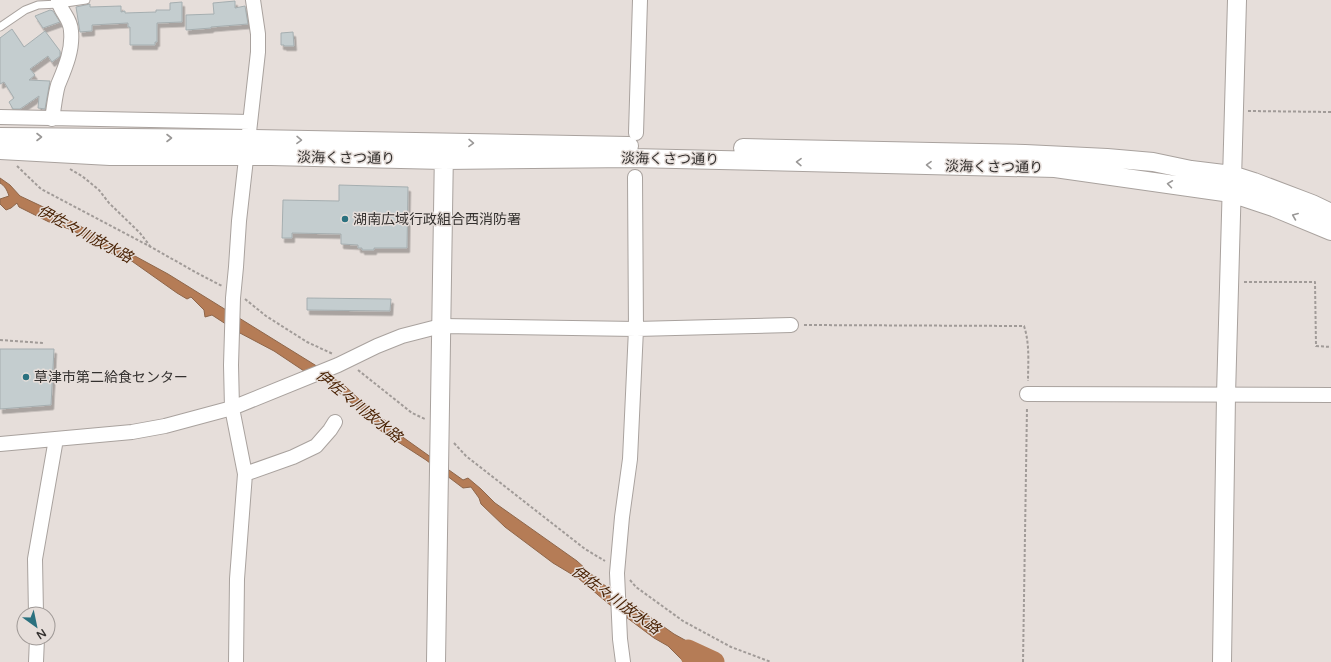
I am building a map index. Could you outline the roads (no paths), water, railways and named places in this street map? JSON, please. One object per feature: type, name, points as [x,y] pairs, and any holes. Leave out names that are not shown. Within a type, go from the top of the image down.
[{"type":"street","points":[[236,662],[237,579],[245,474],[232,408],[231,349],[233,294],[239,221],[258,52],[258,34],[253,0]]},
{"type":"street","points":[[636,133],[640,0]]},
{"type":"street","points":[[1222,662],[1226,395],[1238,0]]},
{"type":"street","points":[[52,119],[58,86],[68,60],[72,31],[70,23],[59,2]]},
{"type":"street","points":[[0,117],[52,119],[248,139]]},
{"type":"street","name":"淡海くさつ通り","points":[[0,137],[248,139],[444,152],[1055,168],[1231,193],[1273,207],[1331,231]]},
{"type":"street","name":"淡海くさつ通り","points":[[0,150],[110,156],[248,139]]},
{"type":"street","points":[[436,662],[444,152]]},
{"type":"street","name":"淡海くさつ通り","points":[[444,152],[1025,154],[1108,158],[1153,162],[1190,170],[1232,175],[1261,184],[1331,213]]},
{"type":"street","points":[[623,662],[620,634],[618,569],[622,517],[630,459],[636,329],[635,177]]},
{"type":"street","points":[[0,444],[132,432],[165,426],[232,408],[286,387],[402,336],[441,326],[636,329],[790,325]]},
{"type":"street","points":[[1027,394],[1331,395]]},
{"type":"street","points":[[245,474],[293,457],[316,446],[335,422]]},
{"type":"street","points":[[36,606],[35,559],[56,439]]},
{"type":"street","points":[[36,662],[37,646]]},
{"type":"lane","points":[[0,27],[25,10],[38,5],[86,0]]},
{"type":"water","name":"伊佐々川放水路","points":[[0,178],[10,185],[20,196],[56,213],[168,274],[315,365],[346,387],[377,416],[386,421],[390,428],[463,480],[468,478],[495,503],[577,561],[600,582],[674,634],[712,655],[711,662],[684,662],[668,646],[654,638],[610,605],[578,578],[553,563],[505,527],[481,504],[479,498],[471,487],[463,488],[426,460],[378,429],[365,412],[350,402],[326,381],[304,371],[274,351],[238,332],[212,315],[205,317],[204,310],[191,297],[187,299],[177,293],[126,257],[113,254],[72,230],[49,222],[19,207],[17,203],[6,210],[0,204],[0,199],[9,196],[6,188],[0,183]]},
{"type":"waterway","points":[[694,662],[688,650],[714,662]]},
{"type":"place","name":"湖南広域行政組合西消防署","points":[[345,219]]},
{"type":"place","name":"草津市第二給食センター","points":[[26,377]]}]
